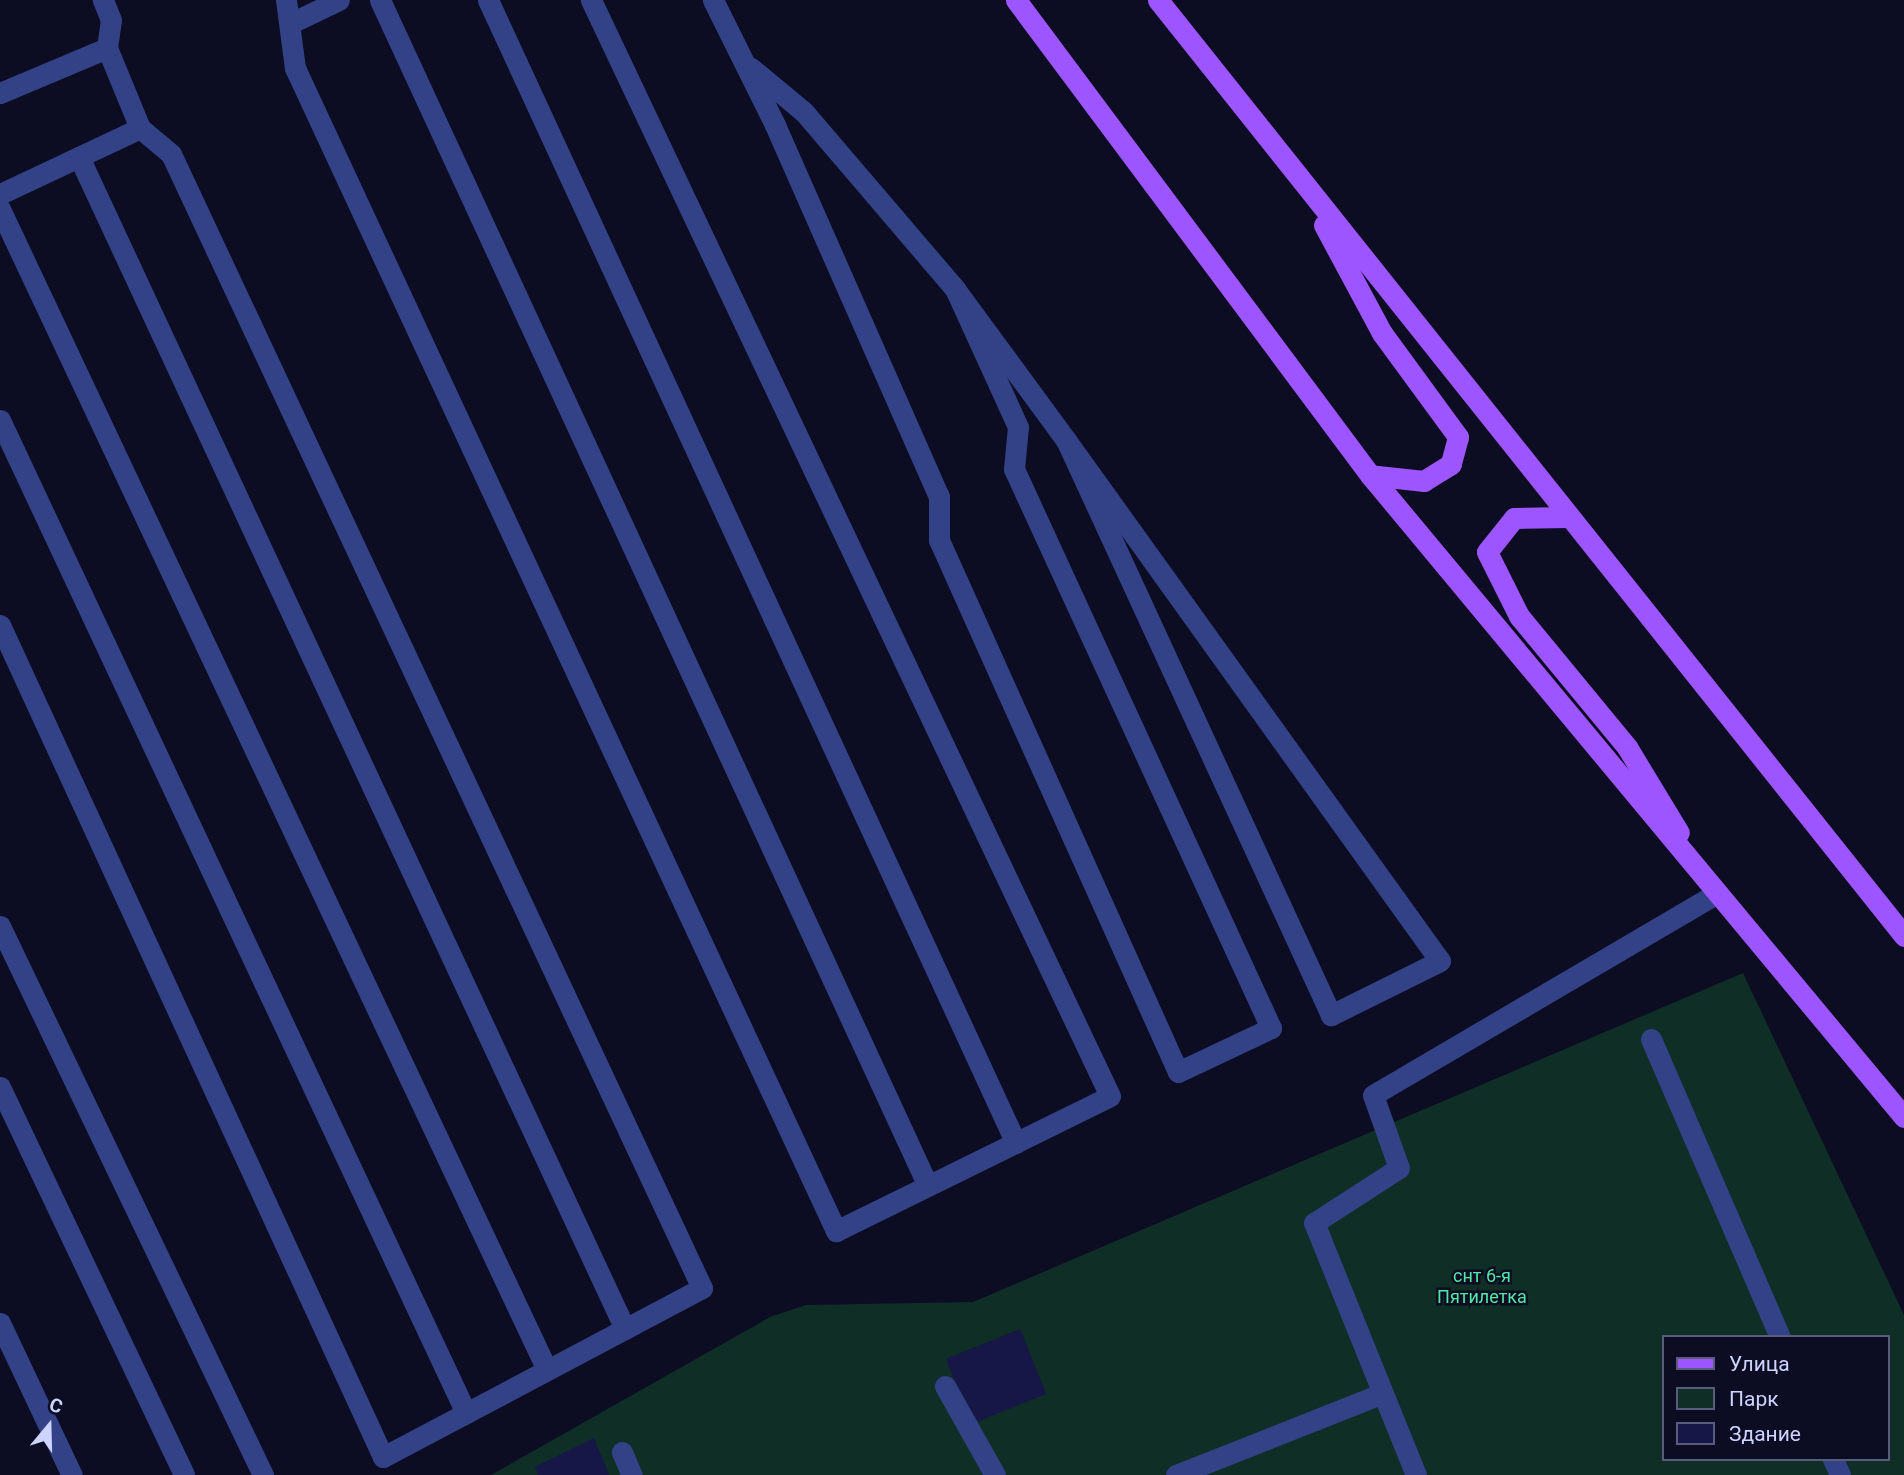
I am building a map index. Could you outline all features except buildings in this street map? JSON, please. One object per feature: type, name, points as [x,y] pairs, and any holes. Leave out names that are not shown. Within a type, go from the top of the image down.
[{"type":"main road","points":[[1016,0],[1370,475],[1904,1117]]},
{"type":"main road","points":[[1158,0],[1904,936]]},
{"type":"main road","points":[[1299,177],[1382,333],[1458,437],[1451,464],[1424,481],[1370,475]]},
{"type":"main road","points":[[1568,517],[1514,518],[1487,552],[1519,616],[1627,747],[1716,894]]},
{"type":"street","points":[[0,625],[383,1457],[702,1288],[171,155],[140,128],[107,48],[111,20],[103,0]]},
{"type":"street","points":[[286,0],[295,68],[836,1231],[1111,1096],[591,0]]},
{"type":"street","points":[[291,23],[339,0]]},
{"type":"street","points":[[380,0],[928,1186]]},
{"type":"street","points":[[488,0],[1016,1143]]},
{"type":"street","points":[[713,0],[744,62],[939,496],[939,540],[1178,1072],[1271,1028],[1014,469],[1018,427],[955,289]]},
{"type":"street","points":[[0,93],[107,48]]},
{"type":"street","points":[[744,62],[804,112],[955,289],[1066,439],[1440,961],[1331,1015],[1066,439]]},
{"type":"street","points":[[0,194],[140,128]]},
{"type":"street","points":[[79,157],[625,1329]]},
{"type":"street","points":[[0,208],[547,1370]]},
{"type":"street","points":[[0,420],[466,1413]]},
{"type":"street","points":[[1416,1475],[1314,1223],[1399,1168],[1373,1095],[1716,894]]},
{"type":"street","points":[[0,926],[262,1475]]},
{"type":"street","points":[[1651,1039],[1779,1335]]},
{"type":"street","points":[[0,1087],[184,1475]]},
{"type":"street","points":[[0,1322],[72,1475]]},
{"type":"street","points":[[945,1386],[995,1475]]},
{"type":"street","points":[[1176,1475],[1381,1394]]},
{"type":"street","points":[[622,1452],[632,1475]]},
{"type":"green space","name":"снт 6-я Пятилетка","points":[[1743,973],[1904,1315],[1904,1475],[491,1475],[770,1317],[806,1305],[973,1302]]}]
